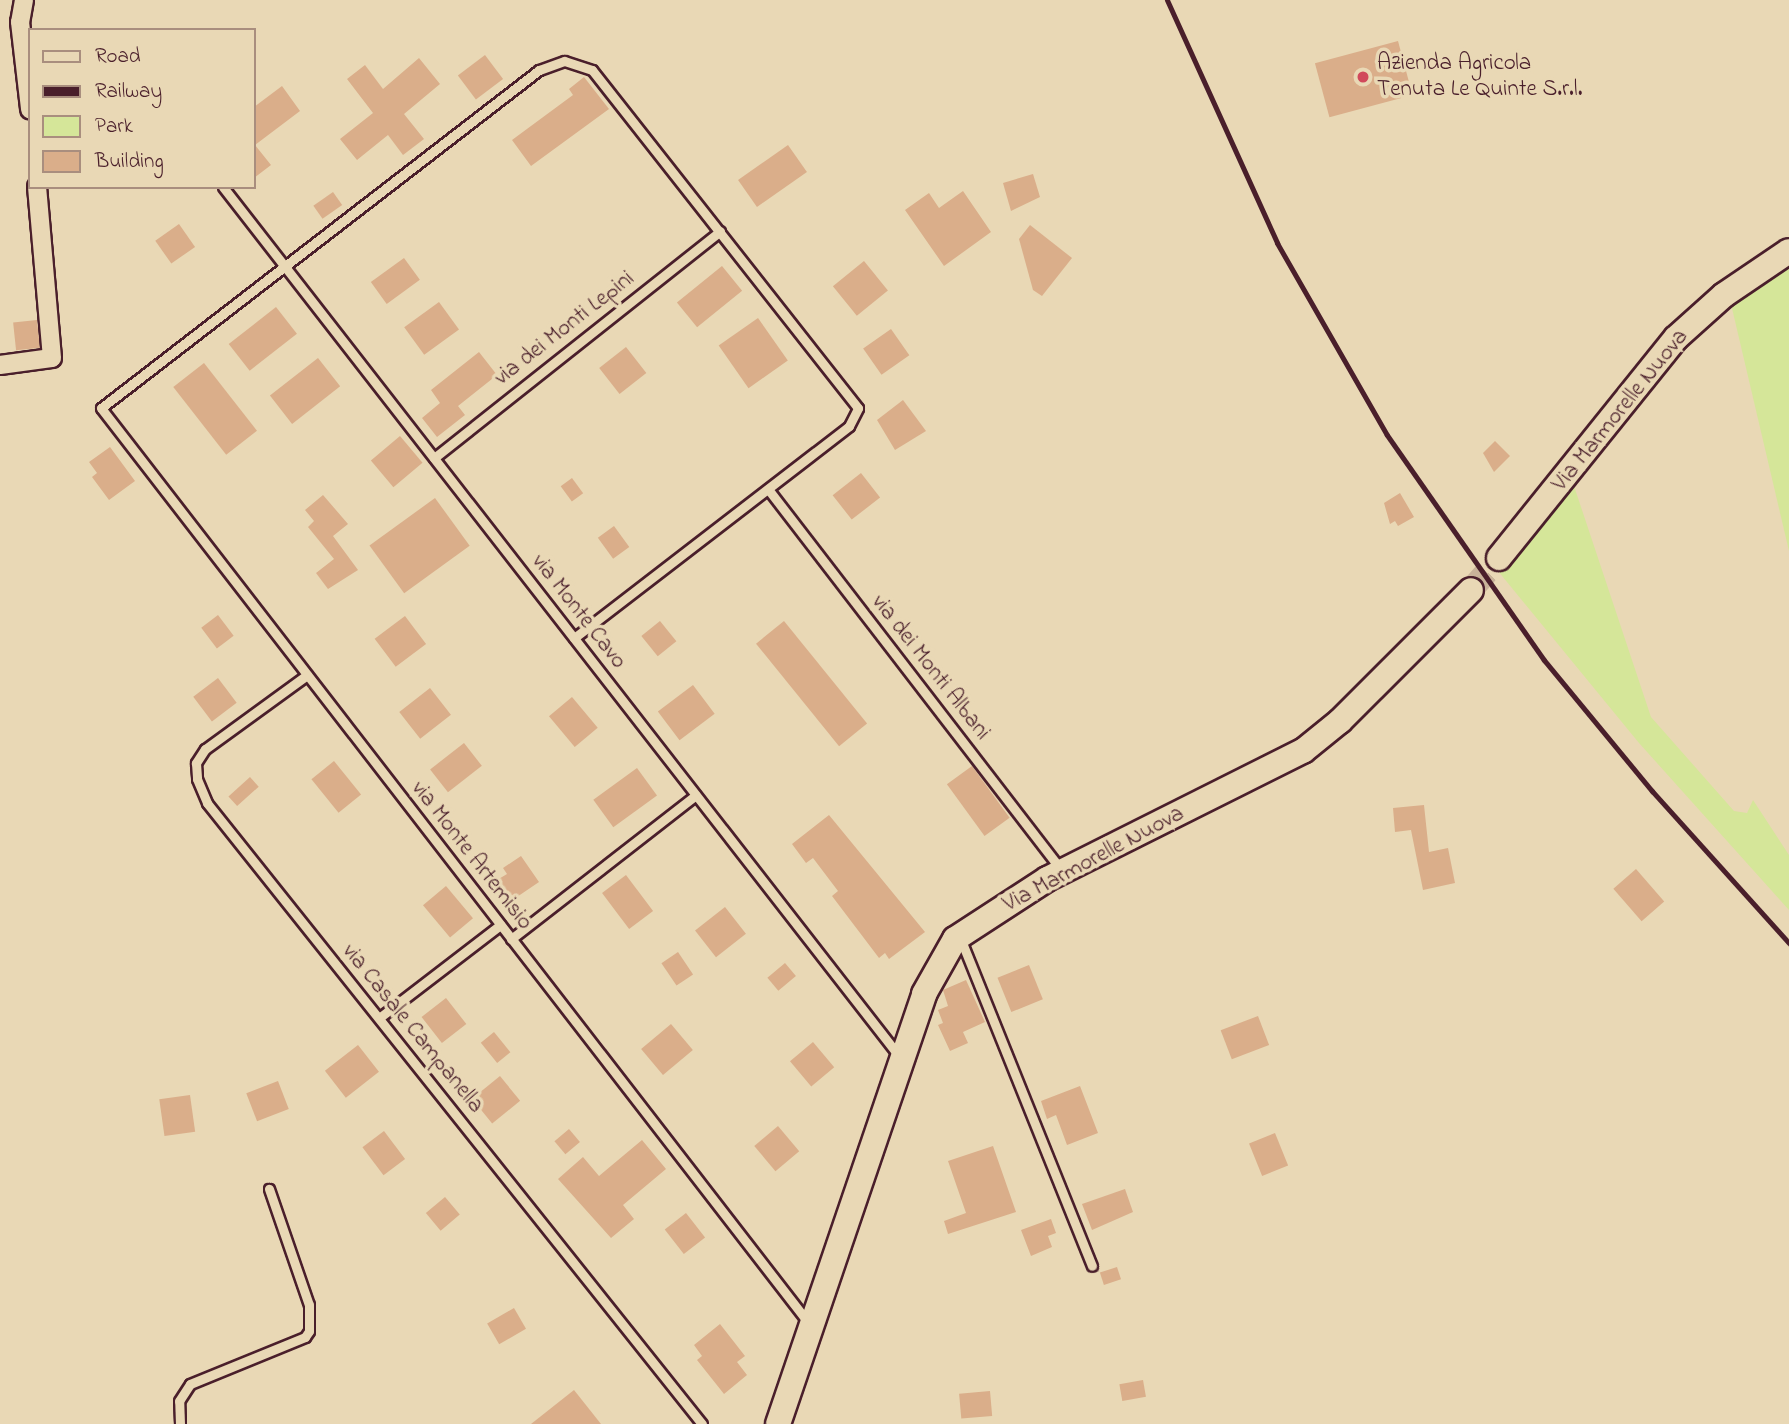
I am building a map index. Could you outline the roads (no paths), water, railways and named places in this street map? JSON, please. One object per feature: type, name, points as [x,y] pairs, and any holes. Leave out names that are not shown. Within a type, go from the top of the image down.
[{"type":"street","points":[[24,0],[20,22],[28,92]]},
{"type":"street","points":[[0,365],[52,358],[37,189]]},
{"type":"street","name":"Via Marmorelle Nuova","points":[[1499,558],[1676,338],[1724,295],[1789,251]]},
{"type":"street","name":"Via Marmorelle Nuova","points":[[778,1424],[934,969],[959,936],[1062,871],[1303,751],[1340,721],[1471,590]]},
{"type":"lane","points":[[285,268],[539,70],[564,61],[592,70],[859,408],[849,426],[574,638]]},
{"type":"lane","name":"via Monte Cavo","points":[[225,189],[902,1060]]},
{"type":"lane","name":"via dei Monti Lepini","points":[[434,458],[720,231]]},
{"type":"lane","name":"via Monte Artemisio","points":[[285,268],[100,408],[811,1326]]},
{"type":"lane","name":"via dei Monti Albani","points":[[768,489],[1062,871]]},
{"type":"lane","name":"via Casale Campanella","points":[[307,675],[205,749],[196,763],[197,779],[207,803],[702,1424]]},
{"type":"lane","points":[[511,939],[696,795]]},
{"type":"lane","points":[[379,1018],[500,925]]},
{"type":"lane","points":[[959,936],[1092,1266]]},
{"type":"lane","points":[[180,1424],[179,1401],[191,1384],[305,1337],[309,1331],[309,1305],[269,1189]]},
{"type":"tunnel","points":[[1471,590],[1499,558]]},
{"type":"railway","points":[[1167,0],[1277,243],[1387,435],[1544,660],[1652,791],[1789,943]]},
{"type":"place","name":"Azienda Agricola Tenuta Le Quinte S.r.l.","points":[[1363,77]]}]
